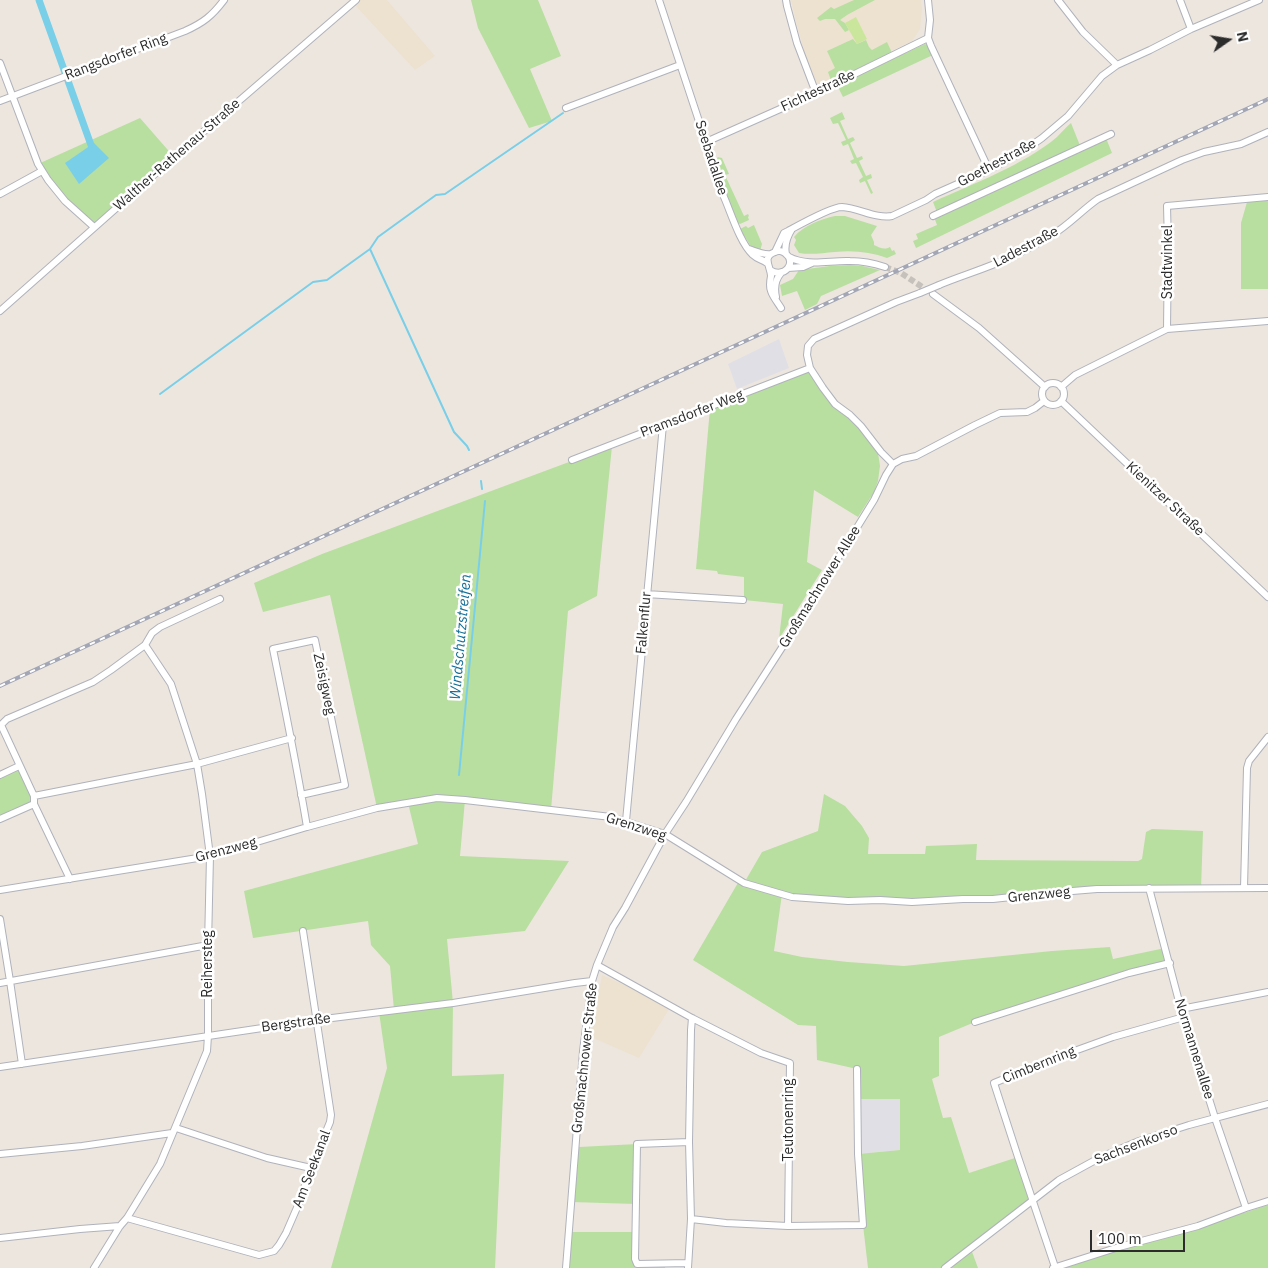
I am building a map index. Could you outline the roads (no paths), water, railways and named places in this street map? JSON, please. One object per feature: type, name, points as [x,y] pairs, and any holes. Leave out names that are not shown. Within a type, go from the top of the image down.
[{"type":"street","name":"Rangsdorfer Ring","points":[[0,101],[200,24],[224,0]]},
{"type":"street","name":"Walther-Rathenau-Straße","points":[[0,311],[174,157],[356,0]]},
{"type":"street","name":"Seebadallee","points":[[659,0],[736,228],[754,256],[767,263],[770,270],[770,289],[772,296],[779,306],[774,290],[778,276],[781,273]]},
{"type":"street","points":[[786,0],[797,43],[816,93]]},
{"type":"street","points":[[928,0],[930,17],[928,38],[989,170]]},
{"type":"street","points":[[1058,0],[1083,32],[1117,65]]},
{"type":"street","points":[[1180,0],[1192,30]]},
{"type":"street","name":"Goethestraße","points":[[773,253],[784,233],[836,208],[849,208],[881,216],[892,216],[989,170],[1042,138],[1068,116],[1102,76],[1117,65],[1259,0]]},
{"type":"street","name":"Fichtestraße","points":[[706,142],[816,93],[928,38]]},
{"type":"street","points":[[0,63],[42,171],[65,201],[94,227]]},
{"type":"street","points":[[566,108],[680,65]]},
{"type":"street","name":"Ladestraße","points":[[810,368],[808,346],[814,339],[896,302],[960,276],[999,263],[1054,234],[1098,199],[1173,164],[1204,152],[1241,144],[1268,132]]},
{"type":"street","points":[[933,216],[1111,134]]},
{"type":"street","points":[[0,194],[42,171]]},
{"type":"street","name":"Stadtwinkel","points":[[1167,329],[1167,206],[1268,197]]},
{"type":"street","points":[[788,268],[790,263],[785,243],[792,228]]},
{"type":"street","points":[[748,248],[767,254],[781,251],[787,256],[812,263],[861,261],[885,267]]},
{"type":"street","points":[[767,263],[768,258],[773,253]]},
{"type":"street","points":[[770,270],[775,273],[781,273],[788,268],[803,267],[812,263]]},
{"type":"street","points":[[933,294],[979,328],[1045,387]]},
{"type":"street","points":[[1062,387],[1075,375],[1084,370],[1167,329],[1268,321]]},
{"type":"street","points":[[810,368],[835,404],[861,426],[880,452],[893,464],[902,459],[916,456],[975,424],[1000,413],[1027,412],[1044,401]]},
{"type":"street","name":"Pramsdorfer Weg","points":[[572,460],[810,368]]},
{"type":"street","points":[[1052,383],[1062,387],[1064,394],[1062,401],[1054,405],[1044,401],[1042,392],[1045,387],[1052,383]]},
{"type":"street","name":"Kienitzer Straße","points":[[1062,401],[1268,597]]},
{"type":"street","name":"Falkenflur","points":[[626,821],[663,425]]},
{"type":"street","name":"Großmachnower Allee","points":[[665,834],[874,500],[893,464]]},
{"type":"street","points":[[646,594],[743,600]]},
{"type":"street","points":[[70,879],[34,804],[34,796],[1,725],[8,719],[93,682],[145,645],[152,633],[220,599]]},
{"type":"street","name":"Zeisigweg","points":[[302,795],[345,785],[315,640],[273,649],[292,738],[307,827]]},
{"type":"street","name":"Reihersteg","points":[[94,1268],[160,1164],[207,1051],[210,856],[206,821],[197,764],[171,684],[145,645]]},
{"type":"street","points":[[1244,888],[1247,768],[1249,761],[1268,737]]},
{"type":"street","points":[[34,796],[197,764],[292,738]]},
{"type":"street","points":[[0,775],[19,766]]},
{"type":"street","name":"Grenzweg","points":[[0,890],[210,856],[377,808],[437,798],[611,817],[626,821],[665,834],[744,883],[792,897],[848,901],[912,902],[993,899],[1097,889],[1268,888]]},
{"type":"street","points":[[0,819],[34,804]]},
{"type":"street","name":"Großmachnower Straße","points":[[566,1268],[581,1069],[592,982],[597,964],[613,928],[665,834]]},
{"type":"street","name":"Normannenallee","points":[[1149,888],[1181,1008],[1215,1118],[1246,1208]]},
{"type":"street","points":[[0,919],[22,1064]]},
{"type":"street","name":"Am Seekanal","points":[[127,1218],[259,1255],[274,1251],[279,1245],[299,1203],[331,1115],[303,931]]},
{"type":"street","points":[[0,983],[208,945]]},
{"type":"street","points":[[975,1022],[1129,973],[1170,963]]},
{"type":"street","name":"Teutonenring","points":[[597,964],[692,1018],[761,1053],[790,1063],[788,1226]]},
{"type":"street","name":"Bergstraße","points":[[0,1067],[316,1020],[456,1003],[575,983],[592,982]]},
{"type":"street","points":[[1181,1008],[1268,992]]},
{"type":"street","name":"Cimbernring","points":[[1054,1267],[994,1083],[1113,1037],[1184,1017]]},
{"type":"street","points":[[689,1142],[637,1144],[635,1259],[637,1264],[688,1265],[691,1219],[689,1142],[690,1030],[692,1018]]},
{"type":"street","points":[[691,1219],[788,1226],[863,1225],[858,1154],[857,1069]]},
{"type":"street","name":"Sachsenkorso","points":[[946,1268],[1059,1180],[1100,1157],[1139,1141],[1268,1104]]},
{"type":"street","points":[[0,1154],[82,1146],[174,1131],[267,1158],[311,1168]]},
{"type":"street","points":[[1054,1267],[1198,1226],[1268,1201]]},
{"type":"street","points":[[0,1238],[120,1226]]},
{"type":"water","points":[[94,143],[109,158],[79,184],[65,163]]},
{"type":"waterway","points":[[39,0],[91,145]]},
{"type":"waterway","points":[[160,394],[313,282],[327,280],[370,249],[378,237],[436,195],[445,194],[563,113]]},
{"type":"waterway","name":"Windschutzstreifen","points":[[370,249],[454,432],[469,450]]},
{"type":"waterway","name":"Windschutzstreifen","points":[[481,481],[482,489]]},
{"type":"waterway","name":"Windschutzstreifen","points":[[459,775],[485,501]]},
{"type":"tunnel","points":[[885,267],[901,273],[933,294]]},
{"type":"railway","points":[[0,686],[1268,99]]}]
